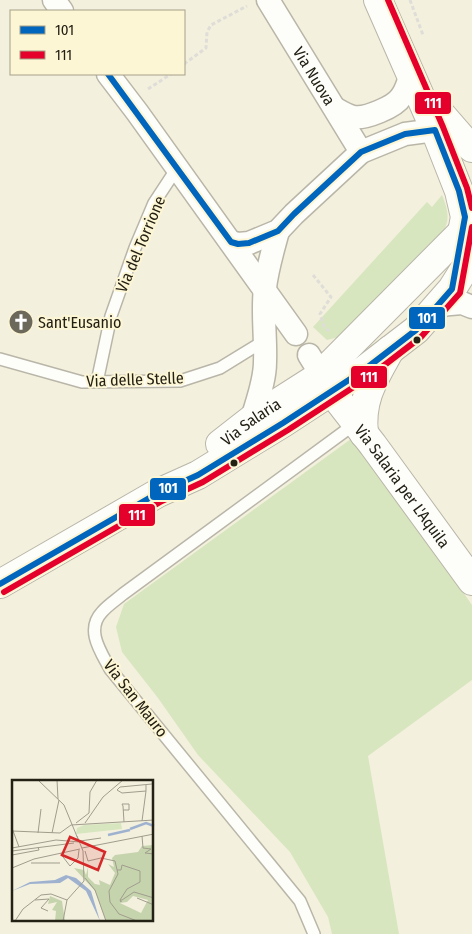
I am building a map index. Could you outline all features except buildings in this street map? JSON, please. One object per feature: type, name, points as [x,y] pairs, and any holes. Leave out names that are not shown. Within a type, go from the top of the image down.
[{"type":"main road","points":[[320,374],[364,370],[416,330],[464,268],[466,191],[435,130],[378,0]]},
{"type":"main road","points":[[414,80],[472,148]]},
{"type":"main road","points":[[320,374],[464,268]]},
{"type":"main road","points":[[360,428],[368,392],[390,350]]},
{"type":"main road","name":"Via Salaria","points":[[158,494],[252,419],[298,391],[312,387],[324,387],[320,374]]},
{"type":"main road","name":"Via Salaria","points":[[0,584],[158,494],[198,475],[283,423],[320,374]]},
{"type":"main road","name":"Via Salaria per L'Aquila","points":[[320,374],[472,581]]},
{"type":"street","name":"Via Nuova","points":[[259,2],[336,109],[361,152]]},
{"type":"street","points":[[109,75],[296,334]]},
{"type":"street","points":[[336,109],[354,117],[373,113],[397,102],[414,80]]},
{"type":"street","points":[[231,242],[238,244],[249,243],[278,231],[361,152],[405,134],[435,130]]},
{"type":"street","points":[[252,419],[259,396],[265,364],[265,289],[269,263],[278,231]]},
{"type":"lane","name":"Via del Torrione","points":[[97,382],[111,316],[135,248],[154,203],[177,168]]},
{"type":"lane","name":"Via delle Stelle","points":[[0,359],[82,382],[180,381],[220,368],[264,341]]},
{"type":"lane","name":"Via San Mauro","points":[[314,934],[300,901],[110,669],[96,643],[94,627],[100,613],[123,594],[360,428]]},
{"type":"path","points":[[410,0],[426,42]]},
{"type":"path","points":[[185,63],[206,48],[211,25],[259,2]]},
{"type":"green space","points":[[442,195],[448,215],[446,225],[437,243],[347,335],[327,340],[313,327],[427,202],[432,207]]},
{"type":"green space","points":[[355,436],[472,605],[472,680],[368,756],[399,934],[332,934],[328,917],[290,852],[198,755],[158,698],[122,652],[116,627],[124,604]]},
{"type":"transit line","name":"111","points":[[388,0],[443,127],[467,188],[472,208]]},
{"type":"transit line","name":"101","points":[[0,584],[158,493],[198,475],[283,423],[364,370],[416,330],[452,289],[465,217],[459,191],[435,130],[405,134],[361,152],[278,231],[249,243],[238,244],[231,242],[109,75]]},
{"type":"transit line","name":"111","points":[[4,592],[162,501],[203,482],[369,377],[421,337],[460,293],[472,227]]},
{"type":"place","name":"Sant'Eusanio","points":[[21,322]]}]
